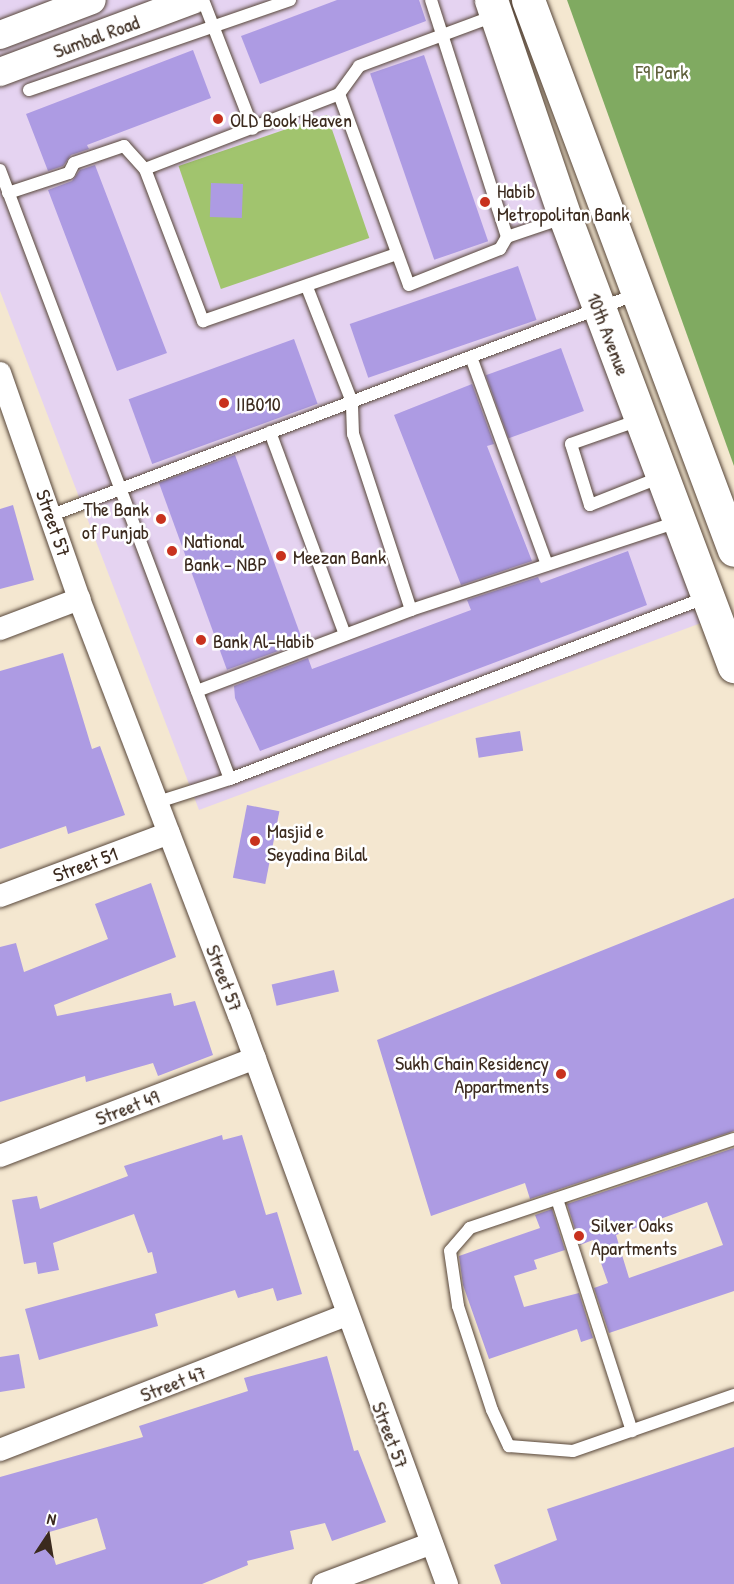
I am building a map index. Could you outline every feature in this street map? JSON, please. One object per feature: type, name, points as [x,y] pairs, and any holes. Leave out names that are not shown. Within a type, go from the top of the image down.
[{"type":"main road","points":[[528,0],[734,550]]},
{"type":"main road","name":"10th Avenue","points":[[494,7],[565,218],[642,419],[677,522],[734,666]]},
{"type":"street","name":"Sumbal Road","points":[[0,35],[92,0]]},
{"type":"street","name":"Sumbal Road","points":[[0,72],[193,0]]},
{"type":"street","name":"Street 57","points":[[0,373],[52,515],[79,599],[255,1058],[346,1315],[447,1584]]},
{"type":"street","points":[[0,628],[79,599]]},
{"type":"street","name":"Street 51","points":[[0,896],[169,833]]},
{"type":"street","name":"Street 49","points":[[0,1156],[255,1058]]},
{"type":"street","name":"Street 47","points":[[0,1450],[346,1315]]},
{"type":"street","points":[[323,1584],[432,1543]]},
{"type":"lane","points":[[203,0],[253,129]]},
{"type":"lane","points":[[29,90],[290,0]]},
{"type":"lane","points":[[431,0],[507,237]]},
{"type":"lane","points":[[145,169],[339,94],[359,66],[442,35],[494,7]]},
{"type":"lane","points":[[339,94],[409,285],[500,249],[507,237],[565,218]]},
{"type":"lane","points":[[8,193],[69,173],[74,163],[124,146],[145,169],[203,321],[307,287],[397,254]]},
{"type":"lane","points":[[0,170],[230,779]]},
{"type":"lane","points":[[307,287],[352,402],[353,434],[411,610]]},
{"type":"lane","points":[[52,515],[119,487],[352,402],[639,293]]},
{"type":"lane","points":[[471,357],[547,565]]},
{"type":"lane","points":[[642,419],[571,444],[590,504],[662,477]]},
{"type":"lane","points":[[270,432],[345,635]]},
{"type":"lane","points":[[197,691],[411,610],[677,522]]},
{"type":"lane","points":[[158,802],[230,779],[708,597]]},
{"type":"lane","points":[[734,1139],[470,1228],[450,1251],[458,1306],[492,1410],[509,1446],[573,1451],[734,1395]]},
{"type":"lane","points":[[557,1199],[632,1431]]},
{"type":"shaded area","points":[[0,0],[478,0],[701,623],[199,810],[0,291]]},
{"type":"green space","name":"F9 Park","points":[[567,0],[734,0],[734,466]]},
{"type":"green space","points":[[327,115],[369,238],[221,289],[179,166]]},
{"type":"building","points":[[337,0],[419,0],[426,21],[260,84],[241,36]]},
{"type":"building","points":[[193,50],[211,98],[87,145],[89,149],[71,155],[63,166],[48,171],[26,114]]},
{"type":"building","points":[[424,55],[488,241],[434,260],[370,74]]},
{"type":"building","points":[[95,165],[167,353],[117,371],[48,190],[72,181],[80,170]]},
{"type":"building","points":[[211,183],[243,184],[242,218],[210,217]]},
{"type":"building","points":[[518,266],[537,320],[368,378],[350,324]]},
{"type":"building","name":"IIB010","points":[[294,339],[318,404],[152,464],[129,399]]},
{"type":"building","points":[[561,348],[584,411],[509,438],[486,375]]},
{"type":"building","points":[[472,384],[494,444],[487,446],[532,561],[461,585],[394,415]]},
{"type":"building","points":[[235,455],[303,642],[227,670],[159,483]]},
{"type":"building","points":[[13,505],[34,580],[0,589],[0,509]]},
{"type":"building","points":[[628,551],[647,605],[260,751],[235,698],[234,686],[308,658],[312,669],[471,610],[467,600],[538,577],[541,583]]},
{"type":"building","points":[[63,653],[92,749],[100,746],[125,815],[68,834],[66,826],[0,849],[0,671]]},
{"type":"building","points":[[520,731],[523,751],[479,758],[476,738]]},
{"type":"building","points":[[247,805],[279,811],[265,884],[233,878]]},
{"type":"building","points":[[151,883],[176,957],[54,1005],[57,1016],[171,993],[174,1006],[195,1001],[213,1055],[158,1076],[153,1063],[86,1082],[85,1076],[0,1102],[0,947],[16,943],[24,972],[108,939],[95,904]]},
{"type":"building","name":"Sukh Chain Residency Appartments","points":[[734,898],[734,1131],[530,1199],[525,1183],[431,1216],[377,1040]]},
{"type":"building","points":[[334,970],[339,991],[277,1006],[272,984]]},
{"type":"building","points":[[222,1135],[223,1140],[242,1135],[266,1215],[277,1212],[302,1294],[277,1301],[273,1288],[238,1298],[235,1290],[155,1314],[158,1326],[39,1360],[25,1309],[157,1273],[152,1252],[148,1253],[134,1214],[53,1243],[59,1270],[38,1274],[36,1262],[24,1264],[12,1200],[37,1196],[40,1209],[128,1176],[124,1166]]},
{"type":"building","name":"Silver Oaks Apartments","points":[[734,1148],[734,1291],[609,1333],[594,1288],[608,1283],[593,1240],[580,1245],[567,1204]],"holes":[[[707,1202],[723,1245],[629,1278],[616,1235]]]},
{"type":"building","points":[[552,1209],[565,1250],[534,1260],[537,1269],[514,1276],[524,1307],[579,1293],[593,1338],[581,1342],[577,1329],[489,1359],[463,1285],[459,1256],[540,1228],[535,1215]]},
{"type":"building","points":[[19,1354],[25,1388],[0,1392],[0,1357]]},
{"type":"building","points":[[327,1356],[354,1451],[358,1450],[386,1522],[332,1541],[325,1523],[290,1531],[294,1549],[247,1561],[248,1565],[202,1584],[0,1584],[0,1477],[143,1437],[139,1426],[248,1391],[244,1378]],"holes":[[[97,1518],[106,1549],[56,1565],[46,1533]]]},
{"type":"building","points":[[734,1447],[734,1584],[501,1584],[494,1565],[557,1540],[547,1509]]},
{"type":"place","name":"OLD Book Heaven","points":[[218,119]]},
{"type":"place","name":"Habib Metropolitan Bank","points":[[485,202]]},
{"type":"place","name":"IIB010","points":[[224,403]]},
{"type":"place","name":"The Bank of Punjab","points":[[161,519]]},
{"type":"place","name":"National Bank - NBP","points":[[172,551]]},
{"type":"place","name":"Meezan Bank","points":[[281,556]]},
{"type":"place","name":"Bank Al-Habib","points":[[201,640]]},
{"type":"place","name":"Masjid e Seyadina Bilal","points":[[255,841]]},
{"type":"place","name":"Sukh Chain Residency Appartments","points":[[561,1074]]},
{"type":"place","name":"Silver Oaks Apartments","points":[[579,1236]]}]
